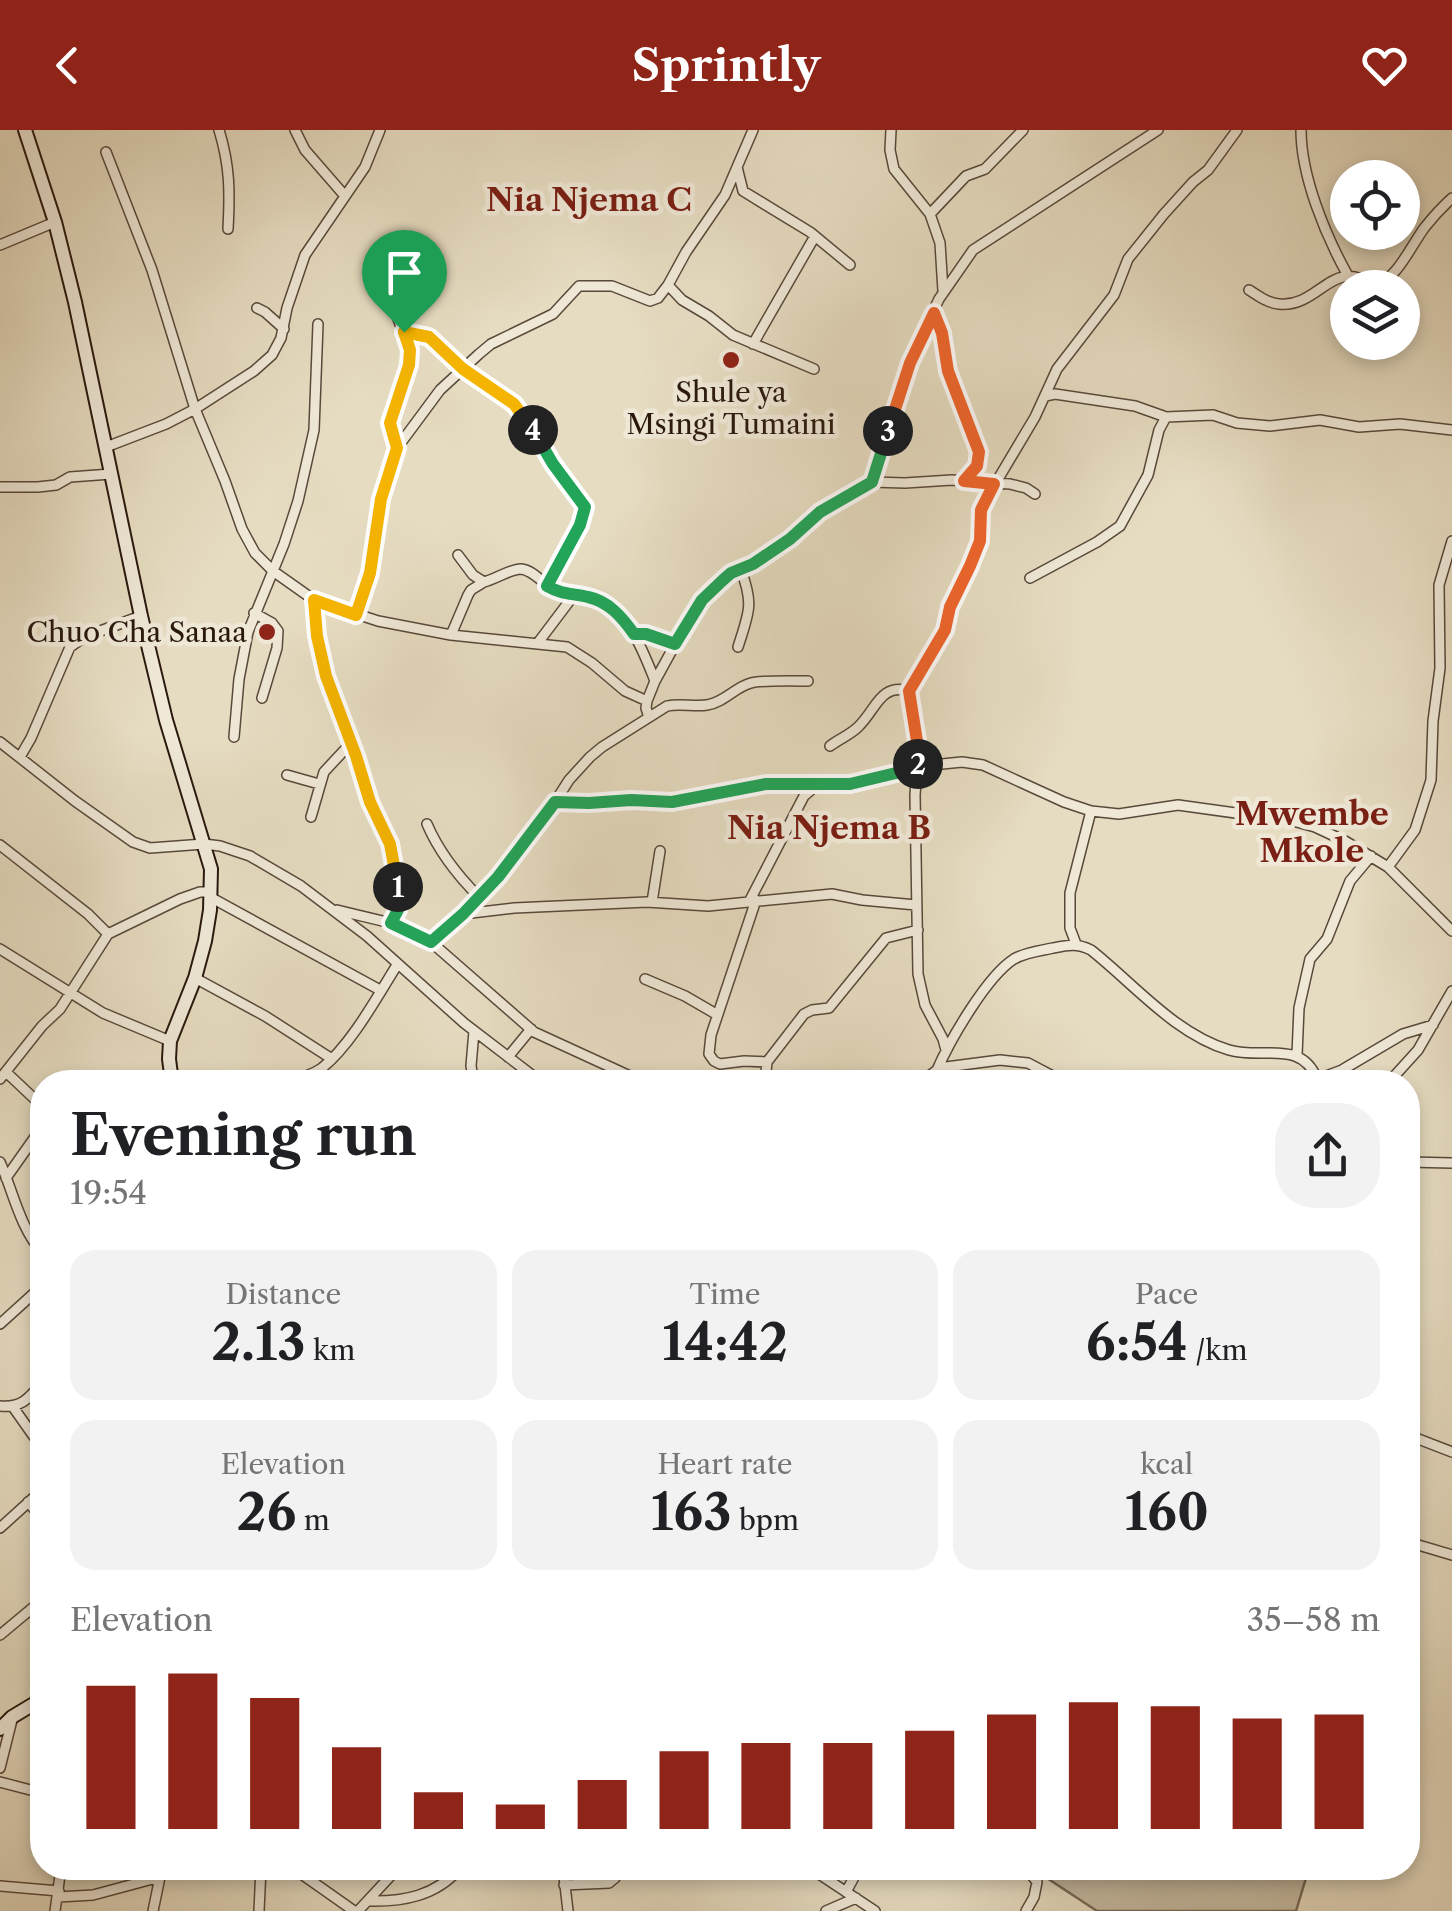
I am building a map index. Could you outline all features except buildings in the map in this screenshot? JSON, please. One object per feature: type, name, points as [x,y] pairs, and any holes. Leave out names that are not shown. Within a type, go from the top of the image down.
[{"type":"main road","points":[[25,130],[55,222],[75,302],[166,720],[211,869],[205,941],[170,1041],[171,1070]]},
{"type":"main road","points":[[0,1729],[30,1706]]},
{"type":"street","points":[[219,130],[230,183],[228,229]]},
{"type":"street","points":[[295,130],[306,150],[345,196]]},
{"type":"street","points":[[106,447],[195,409],[268,359],[284,329],[299,269],[320,231],[365,167],[380,130]]},
{"type":"street","points":[[356,615],[370,573],[381,499],[397,448],[440,390],[491,344],[553,314],[579,286],[612,286],[650,302],[658,298],[726,196],[754,130]]},
{"type":"street","points":[[891,130],[894,169],[930,214],[942,249],[943,292]]},
{"type":"street","points":[[930,214],[966,176],[986,168],[1022,130]]},
{"type":"street","points":[[872,482],[910,363],[943,292],[976,246],[1158,130]]},
{"type":"street","points":[[946,1050],[920,988],[917,741],[909,691],[945,630],[950,607],[980,541],[981,510],[1045,396],[1049,382],[1116,291],[1128,258],[1193,182],[1208,170],[1237,130]]},
{"type":"street","points":[[1301,130],[1311,188],[1345,270]]},
{"type":"street","points":[[106,152],[152,270],[195,409],[255,553],[282,580],[314,600],[396,626],[554,644],[577,652],[625,691],[647,701]]},
{"type":"street","points":[[738,167],[743,191],[815,236],[850,264]]},
{"type":"street","points":[[726,196],[743,191]]},
{"type":"street","points":[[1394,270],[1423,229],[1452,198]]},
{"type":"street","points":[[0,245],[55,222]]},
{"type":"street","points":[[753,344],[815,236]]},
{"type":"street","points":[[397,448],[390,423],[410,350],[396,312],[395,290],[421,250]]},
{"type":"street","points":[[1249,290],[1273,302],[1297,302],[1330,284]]},
{"type":"street","points":[[668,285],[682,300],[710,316],[733,336],[814,369]]},
{"type":"street","points":[[256,308],[284,329]]},
{"type":"street","points":[[934,313],[942,333],[948,371],[979,452],[977,466],[964,481]]},
{"type":"street","points":[[234,737],[241,661],[254,613],[298,500],[314,430],[318,324]]},
{"type":"street","points":[[404,332],[429,337],[463,369],[514,404],[585,507],[580,525],[547,586]]},
{"type":"street","points":[[1045,396],[1055,394],[1135,406],[1166,417],[1213,415],[1236,423],[1270,426],[1320,420],[1360,428],[1400,424],[1452,430]]},
{"type":"street","points":[[1030,578],[1120,526],[1148,474],[1166,417]]},
{"type":"street","points":[[0,488],[38,487],[70,477],[111,474]]},
{"type":"street","points":[[649,717],[647,701],[655,681],[709,592],[731,573],[753,564],[790,539],[820,512],[872,482],[964,481],[1026,488],[1035,494]]},
{"type":"street","points":[[1388,866],[1415,830],[1431,780],[1440,668],[1439,585],[1452,541]]},
{"type":"street","points":[[458,555],[472,574],[484,582]]},
{"type":"street","points":[[452,635],[471,590],[524,570],[560,594],[594,598],[606,604],[634,634],[655,681]]},
{"type":"street","points":[[738,647],[751,606],[741,570]]},
{"type":"street","points":[[537,644],[574,595]]},
{"type":"street","points":[[314,600],[326,676],[392,854],[399,903],[391,923]]},
{"type":"street","points":[[254,613],[272,622],[278,630],[262,698]]},
{"type":"street","points":[[20,757],[70,647],[84,637],[141,616]]},
{"type":"street","points":[[634,634],[675,644]]},
{"type":"street","points":[[431,942],[480,898],[569,780],[602,746],[667,706],[704,706],[752,682],[808,682]]},
{"type":"street","points":[[830,746],[862,724],[886,693],[897,688],[909,691]]},
{"type":"street","points":[[0,744],[133,842],[150,848],[220,846],[250,856],[302,886],[525,1070]]},
{"type":"street","points":[[311,818],[327,766],[350,744]]},
{"type":"street","points":[[555,802],[672,802],[766,784],[850,784],[917,768],[962,762],[983,765],[1091,811],[1119,814],[1178,806],[1315,827],[1388,866],[1452,931]]},
{"type":"street","points":[[287,775],[319,784]]},
{"type":"street","points":[[766,1062],[726,1064],[714,1061],[708,1050],[753,900],[804,796],[819,783]]},
{"type":"street","points":[[1076,944],[1070,928],[1070,892],[1091,811]]},
{"type":"street","points":[[427,824],[455,871],[480,898]]},
{"type":"street","points":[[0,845],[108,934]]},
{"type":"street","points":[[652,902],[660,851]]},
{"type":"street","points":[[1297,1055],[1299,1008],[1310,960],[1327,938],[1350,881],[1371,856]]},
{"type":"street","points":[[30,1096],[3,1075],[60,1009],[108,934],[200,892],[380,990]]},
{"type":"street","points":[[463,914],[652,902],[708,906],[832,894],[916,905]]},
{"type":"street","points":[[333,909],[391,923],[431,942],[531,1029],[614,1070]]},
{"type":"street","points":[[766,1070],[766,1062],[804,1014],[829,1008],[886,938],[918,930]]},
{"type":"street","points":[[937,1070],[976,1003],[1012,960],[1076,944],[1091,950],[1176,1021],[1203,1038],[1229,1050],[1297,1055],[1310,1062],[1312,1070]]},
{"type":"street","points":[[0,948],[122,1022],[170,1041]]},
{"type":"street","points":[[318,1070],[347,1043],[397,965]]},
{"type":"street","points":[[195,978],[332,1059]]},
{"type":"street","points":[[645,978],[716,1014]]},
{"type":"street","points":[[1400,1070],[1418,1050],[1452,991]]},
{"type":"street","points":[[1342,1070],[1403,1034],[1434,1025]]},
{"type":"street","points":[[508,1056],[531,1029]]},
{"type":"street","points":[[472,1070],[474,1031]]},
{"type":"street","points":[[937,1070],[1009,1060],[1043,1070]]},
{"type":"street","points":[[0,1190],[30,1145]]},
{"type":"street","points":[[0,1162],[30,1234]]},
{"type":"street","points":[[1420,1163],[1452,1164]]},
{"type":"street","points":[[0,1324],[30,1297]]},
{"type":"street","points":[[0,1406],[13,1407],[30,1397]]},
{"type":"street","points":[[13,1407],[30,1431]]},
{"type":"street","points":[[1420,1440],[1452,1452]]},
{"type":"street","points":[[0,1528],[28,1502],[30,1504]]},
{"type":"street","points":[[0,1508],[9,1519]]},
{"type":"street","points":[[1420,1545],[1452,1554]]},
{"type":"street","points":[[0,1635],[30,1610]]},
{"type":"street","points":[[0,1768],[12,1717]]},
{"type":"street","points":[[0,1782],[30,1790]]},
{"type":"street","points":[[55,1911],[60,1880]]},
{"type":"street","points":[[0,1886],[93,1896],[149,1880]]},
{"type":"street","points":[[153,1911],[159,1880]]},
{"type":"street","points":[[258,1911],[260,1880]]},
{"type":"street","points":[[311,1880],[356,1911],[387,1880]]},
{"type":"street","points":[[368,1900],[431,1892],[448,1880]]},
{"type":"street","points":[[564,1880],[568,1911]]},
{"type":"street","points":[[564,1885],[612,1880]]},
{"type":"street","points":[[828,1880],[875,1911]]},
{"type":"street","points":[[846,1892],[852,1880]]},
{"type":"street","points":[[1026,1911],[1034,1897],[1035,1880]]},
{"type":"street","points":[[826,1911],[846,1908],[856,1898]]},
{"type":"shaded area","points":[[1050,1880],[1305,1880],[1296,1911],[1097,1911]]},
{"type":"place","name":"Shule ya Msingi Tumaini","points":[[731,360]]},
{"type":"place","name":"Chuo Cha Sanaa","points":[[267,632]]},
{"type":"district","name":"Nia Njema C","points":[[589,200]]},
{"type":"district","name":"Nia Njema B","points":[[829,828]]},
{"type":"district","name":"Mwembe Mkole","points":[[1312,832]]},
{"type":"route","points":[[934,313],[942,333],[948,371],[979,452],[977,466],[964,481],[994,484],[981,510],[980,541],[950,607],[945,630],[909,691],[917,768],[850,784],[766,784],[672,802],[555,802],[498,877],[431,942],[391,923],[399,903],[390,844],[370,802],[326,676],[314,600],[356,615],[370,573],[381,499],[397,448],[390,423],[409,365],[410,350],[404,332],[426,335],[463,369],[514,404],[585,507],[580,525],[547,586],[560,594],[594,598],[617,613],[634,634],[675,644],[702,600],[731,573],[753,564],[820,512],[872,482],[910,363],[934,313]]}]
